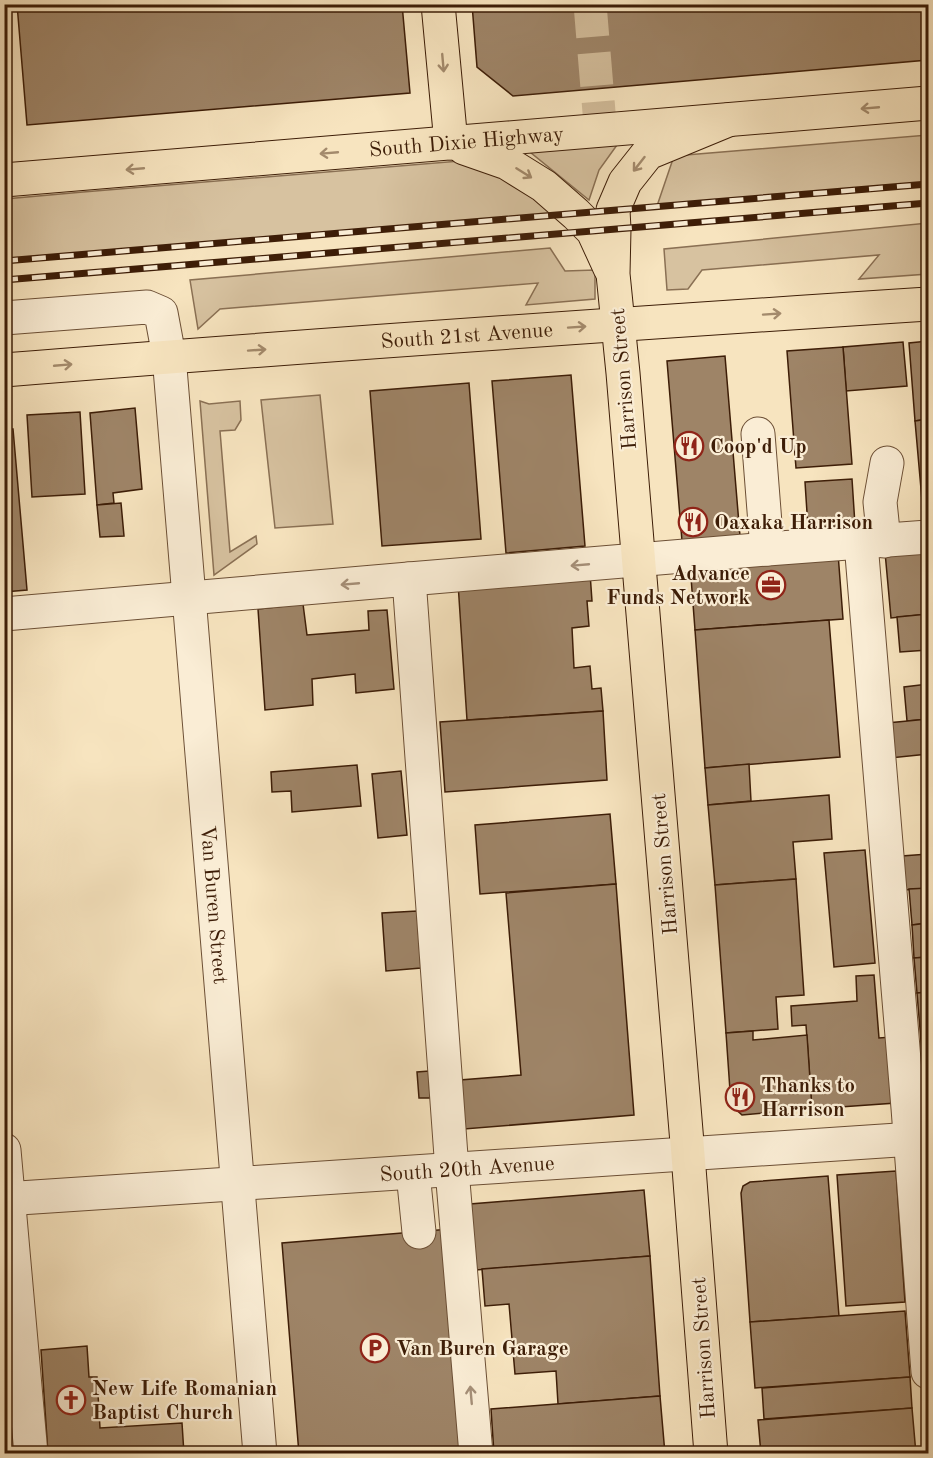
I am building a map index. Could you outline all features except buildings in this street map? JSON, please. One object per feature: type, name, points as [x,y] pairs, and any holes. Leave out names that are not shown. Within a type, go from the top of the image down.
[{"type":"main road","points":[[438,4],[450,144]]},
{"type":"main road","name":"South Dixie Highway","points":[[4,180],[450,144],[600,127],[728,120],[928,103]]},
{"type":"main road","name":"Harrison Street","points":[[711,1454],[688,1155],[613,274],[613,210],[625,182],[648,153],[728,120]]},
{"type":"main road","name":"Harrison Street","points":[[450,144],[507,163],[544,186],[593,231],[613,274]]},
{"type":"main road","name":"South 21st Avenue","points":[[4,370],[169,356],[928,304]]},
{"type":"street","name":"Van Buren Street","points":[[4,318],[147,307],[161,313],[169,356],[260,1454]]},
{"type":"street","points":[[758,434],[766,549]]},
{"type":"street","points":[[887,463],[873,542],[919,1139],[928,1372]]},
{"type":"street","points":[[4,614],[928,537]]},
{"type":"street","points":[[409,579],[452,1170],[476,1454]]},
{"type":"street","name":"South 20th Avenue","points":[[6,1199],[919,1139]]},
{"type":"street","points":[[4,1150],[6,1199],[31,1454]]},
{"type":"street","points":[[413,1173],[418,1232]]},
{"type":"shaded area","points":[[928,135],[928,184],[657,206],[674,156]]},
{"type":"shaded area","points":[[617,145],[599,170],[589,200],[530,152]]},
{"type":"shaded area","points":[[472,160],[530,186],[552,215],[5,260],[5,199]]},
{"type":"shaded area","points":[[928,223],[928,274],[859,279],[879,255],[702,270],[688,289],[667,290],[664,249]]},
{"type":"shaded area","points":[[550,248],[565,271],[595,270],[595,299],[526,305],[538,283],[220,309],[198,329],[190,280]]},
{"type":"shaded area","points":[[320,395],[333,524],[275,528],[261,400]]},
{"type":"shaded area","points":[[200,401],[209,404],[240,401],[241,420],[235,430],[220,431],[230,552],[256,536],[257,544],[214,575]]},
{"type":"tunnel","points":[[590,4],[600,124]]},
{"type":"railway","points":[[4,261],[928,184]]},
{"type":"railway","points":[[4,280],[928,203]]},
{"type":"place","name":"Coop'd Up","points":[[689,446]]},
{"type":"place","name":"Oaxaka Harrison","points":[[693,522]]},
{"type":"place","name":"Advance Funds Network","points":[[771,585]]},
{"type":"place","name":"Thanks to Harrison","points":[[740,1097]]},
{"type":"place","name":"Van Buren Garage","points":[[375,1348]]},
{"type":"place","name":"New Life Romanian Baptist Church","points":[[71,1400]]}]
